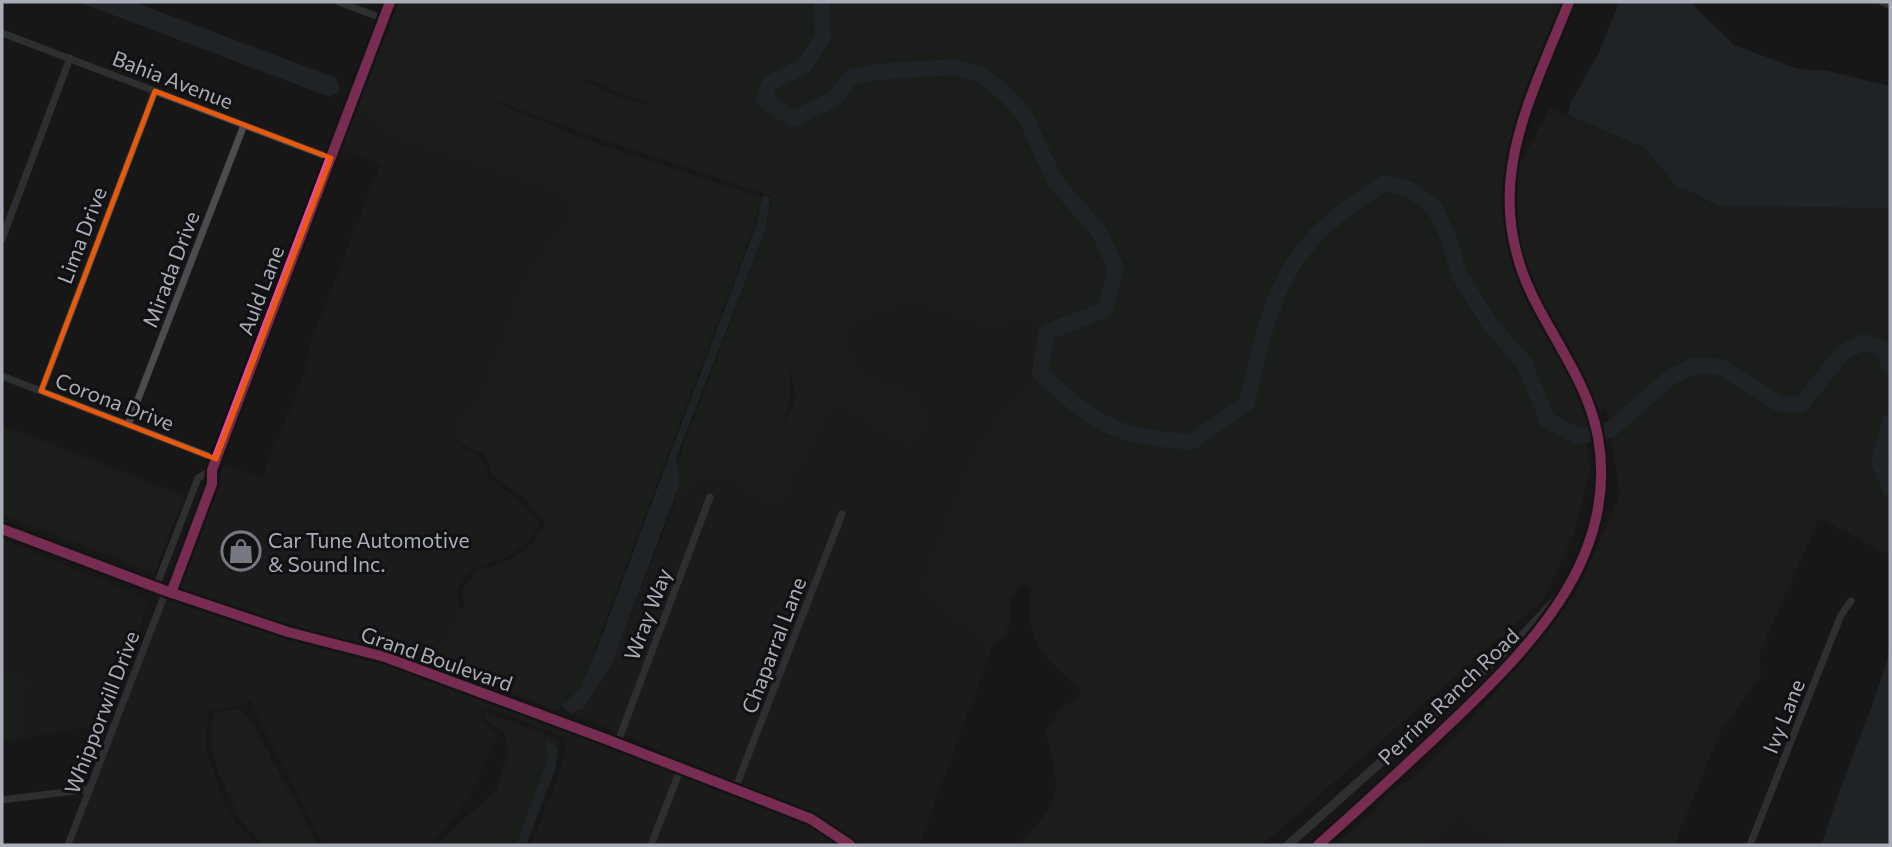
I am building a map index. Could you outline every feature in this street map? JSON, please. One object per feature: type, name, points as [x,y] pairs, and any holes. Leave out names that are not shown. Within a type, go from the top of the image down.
[{"type":"street","points":[[339,2],[384,19]]},
{"type":"street","name":"Auld Lane","points":[[164,590],[212,484],[212,470],[216,459],[389,2]]},
{"type":"street","name":"Perrine Ranch Road","points":[[1318,845],[1511,665],[1552,616],[1588,548],[1596,516],[1601,460],[1592,412],[1584,390],[1535,301],[1514,255],[1510,212],[1509,174],[1518,131],[1569,2]]},
{"type":"street","points":[[1882,2],[1890,5]]},
{"type":"street","name":"Bahia Avenue","points":[[2,33],[331,158]]},
{"type":"street","points":[[2,239],[70,58]]},
{"type":"street","name":"Lima Drive","points":[[41,391],[155,91]]},
{"type":"street","name":"Mirada Drive","points":[[128,425],[244,125]]},
{"type":"street","name":"Corona Drive","points":[[2,376],[216,459]]},
{"type":"street","name":"Auld Lane","points":[[164,590],[198,478],[212,470]]},
{"type":"street","name":"Wray Way","points":[[617,744],[710,497]]},
{"type":"street","name":"Chaparral Lane","points":[[735,789],[842,514]]},
{"type":"street","name":"Grand Boulevard","points":[[2,529],[164,590],[288,632],[385,657],[811,819],[850,845]]},
{"type":"street","name":"Whipporwill Drive","points":[[68,845],[164,590]]},
{"type":"street","name":"Perrine Ranch Road","points":[[1289,845],[1521,637],[1562,594]]},
{"type":"street","name":"Ivy Lane","points":[[1750,845],[1841,615],[1851,601]]},
{"type":"street","points":[[651,845],[681,768]]},
{"type":"street","points":[[2,800],[90,789]]},
{"type":"highlighted area","points":[[155,91],[331,158],[216,459],[41,391]]},
{"type":"shaded area","points":[[79,2],[134,2],[336,78],[340,91],[330,97]]},
{"type":"shaded area","points":[[396,2],[1563,2],[1519,114],[1509,149],[1504,185],[1505,222],[1514,261],[1530,302],[1578,390],[1589,422],[1584,426],[1590,472],[1575,532],[1543,600],[1262,845],[1019,845],[1045,815],[1055,793],[1056,782],[1046,731],[1063,705],[1078,700],[1080,689],[1055,667],[1039,646],[1031,621],[1031,588],[1023,582],[1009,601],[1011,618],[1004,637],[992,646],[924,587],[973,462],[989,432],[1033,381],[1031,319],[985,323],[909,300],[852,320],[843,342],[861,375],[910,392],[928,425],[910,444],[832,400],[779,503],[753,494],[730,475],[695,477],[676,501],[678,465],[684,443],[768,226],[771,196],[591,136],[470,91],[590,141],[761,197],[755,224],[580,689],[566,698],[558,711],[439,665],[459,609],[464,609],[462,591],[475,571],[508,561],[524,551],[545,524],[528,502],[492,475],[485,454],[462,444],[454,432],[460,419],[482,399],[521,296],[552,240],[570,218],[565,192],[391,135],[367,114],[354,110]],"holes":[[[574,75],[658,107],[621,98]],[[789,365],[796,398],[784,423],[790,394]]]},
{"type":"shaded area","points":[[1619,2],[1690,2],[1734,45],[1798,69],[1827,71],[1890,86],[1890,208],[1720,206],[1677,187],[1645,148],[1568,115],[1571,102],[1598,55]]},
{"type":"shaded area","points":[[1550,108],[1645,148],[1677,187],[1720,206],[1890,208],[1890,555],[1819,518],[1759,654],[1761,675],[1720,732],[1674,845],[1519,845],[1459,816],[1420,845],[1334,845],[1367,818],[1389,793],[1418,774],[1520,665],[1576,593],[1620,496],[1606,408],[1598,414],[1589,388],[1540,299],[1519,254],[1514,174],[1522,137],[1522,161]]},
{"type":"shaded area","points":[[354,110],[367,114],[391,135],[565,192],[570,218],[552,240],[482,399],[460,419],[454,432],[463,449],[481,458],[489,478],[524,505],[539,524],[530,541],[504,558],[470,569],[457,589],[459,609],[439,665],[289,627],[179,588],[225,464],[262,478],[307,368],[310,345],[381,164],[341,149]]},
{"type":"shaded area","points":[[767,195],[770,199],[766,229],[676,458],[680,483],[612,663],[584,708],[571,714],[561,705],[580,688],[600,641],[757,223],[762,197]]},
{"type":"shaded area","points":[[909,300],[985,323],[1031,319],[1033,381],[989,432],[973,462],[992,646],[919,845],[857,845],[812,815],[574,714],[584,708],[612,663],[676,501],[694,477],[730,475],[753,494],[779,503],[832,400],[910,444],[910,392],[861,375],[843,342],[852,320]]},
{"type":"shaded area","points":[[2,425],[185,496],[154,573],[2,515]]},
{"type":"shaded area","points":[[2,539],[149,600],[106,723],[18,739],[18,704],[25,682],[2,672]]},
{"type":"shaded area","points":[[164,595],[287,636],[384,662],[809,823],[842,845],[531,845],[562,768],[568,739],[488,707],[481,710],[481,721],[498,735],[469,795],[446,827],[428,845],[324,845],[250,699],[242,705],[211,710],[208,714],[206,748],[223,802],[236,823],[256,845],[69,845]]},
{"type":"shaded area","points":[[1890,649],[1890,845],[1822,845],[1874,698]]},
{"type":"shaded area","points":[[2,672],[26,681],[18,704],[18,739],[2,742]]},
{"type":"shaded area","points":[[239,708],[252,722],[318,845],[263,845],[240,820],[219,775],[211,747],[213,714]]},
{"type":"shaded area","points":[[486,712],[557,739],[558,748],[546,741],[548,758],[516,845],[436,845],[497,789],[508,753],[506,734],[484,718]]},
{"type":"shaded area","points":[[546,740],[558,748],[556,767],[526,845],[516,845],[548,758]]},
{"type":"shaded area","points":[[1459,816],[1496,832],[1519,845],[1420,845]]},
{"type":"waterway","points":[[822,2],[823,37],[804,66],[770,83],[764,100],[793,119],[834,99],[851,77],[875,72],[954,67],[982,75],[1009,97],[1025,116],[1055,181],[1099,232],[1116,268],[1105,310],[1047,332],[1040,373],[1076,405],[1107,425],[1124,431],[1191,442],[1247,403],[1265,331],[1287,275],[1303,250],[1324,228],[1351,205],[1385,183],[1409,189],[1434,207],[1448,236],[1459,274],[1490,324],[1524,363],[1548,421],[1578,436],[1610,430],[1671,377],[1694,366],[1721,367],[1780,404],[1801,405],[1843,352],[1864,342],[1883,349],[1890,367]]},
{"type":"waterway","points":[[1890,422],[1879,461],[1890,489]]},
{"type":"cycle path","points":[[171,593],[212,484],[212,470],[390,2]]},
{"type":"cycle path","points":[[1318,845],[1467,707],[1530,641],[1557,606],[1579,567],[1594,527],[1601,483],[1594,419],[1572,368],[1536,303],[1519,263],[1511,224],[1510,187],[1515,150],[1538,78],[1569,2]]},
{"type":"cycle path","points":[[2,529],[166,591],[288,632],[385,657],[603,738],[811,819],[850,845]]},
{"type":"place","name":"Car Tune Automotive & Sound Inc.","points":[[241,551]]}]
